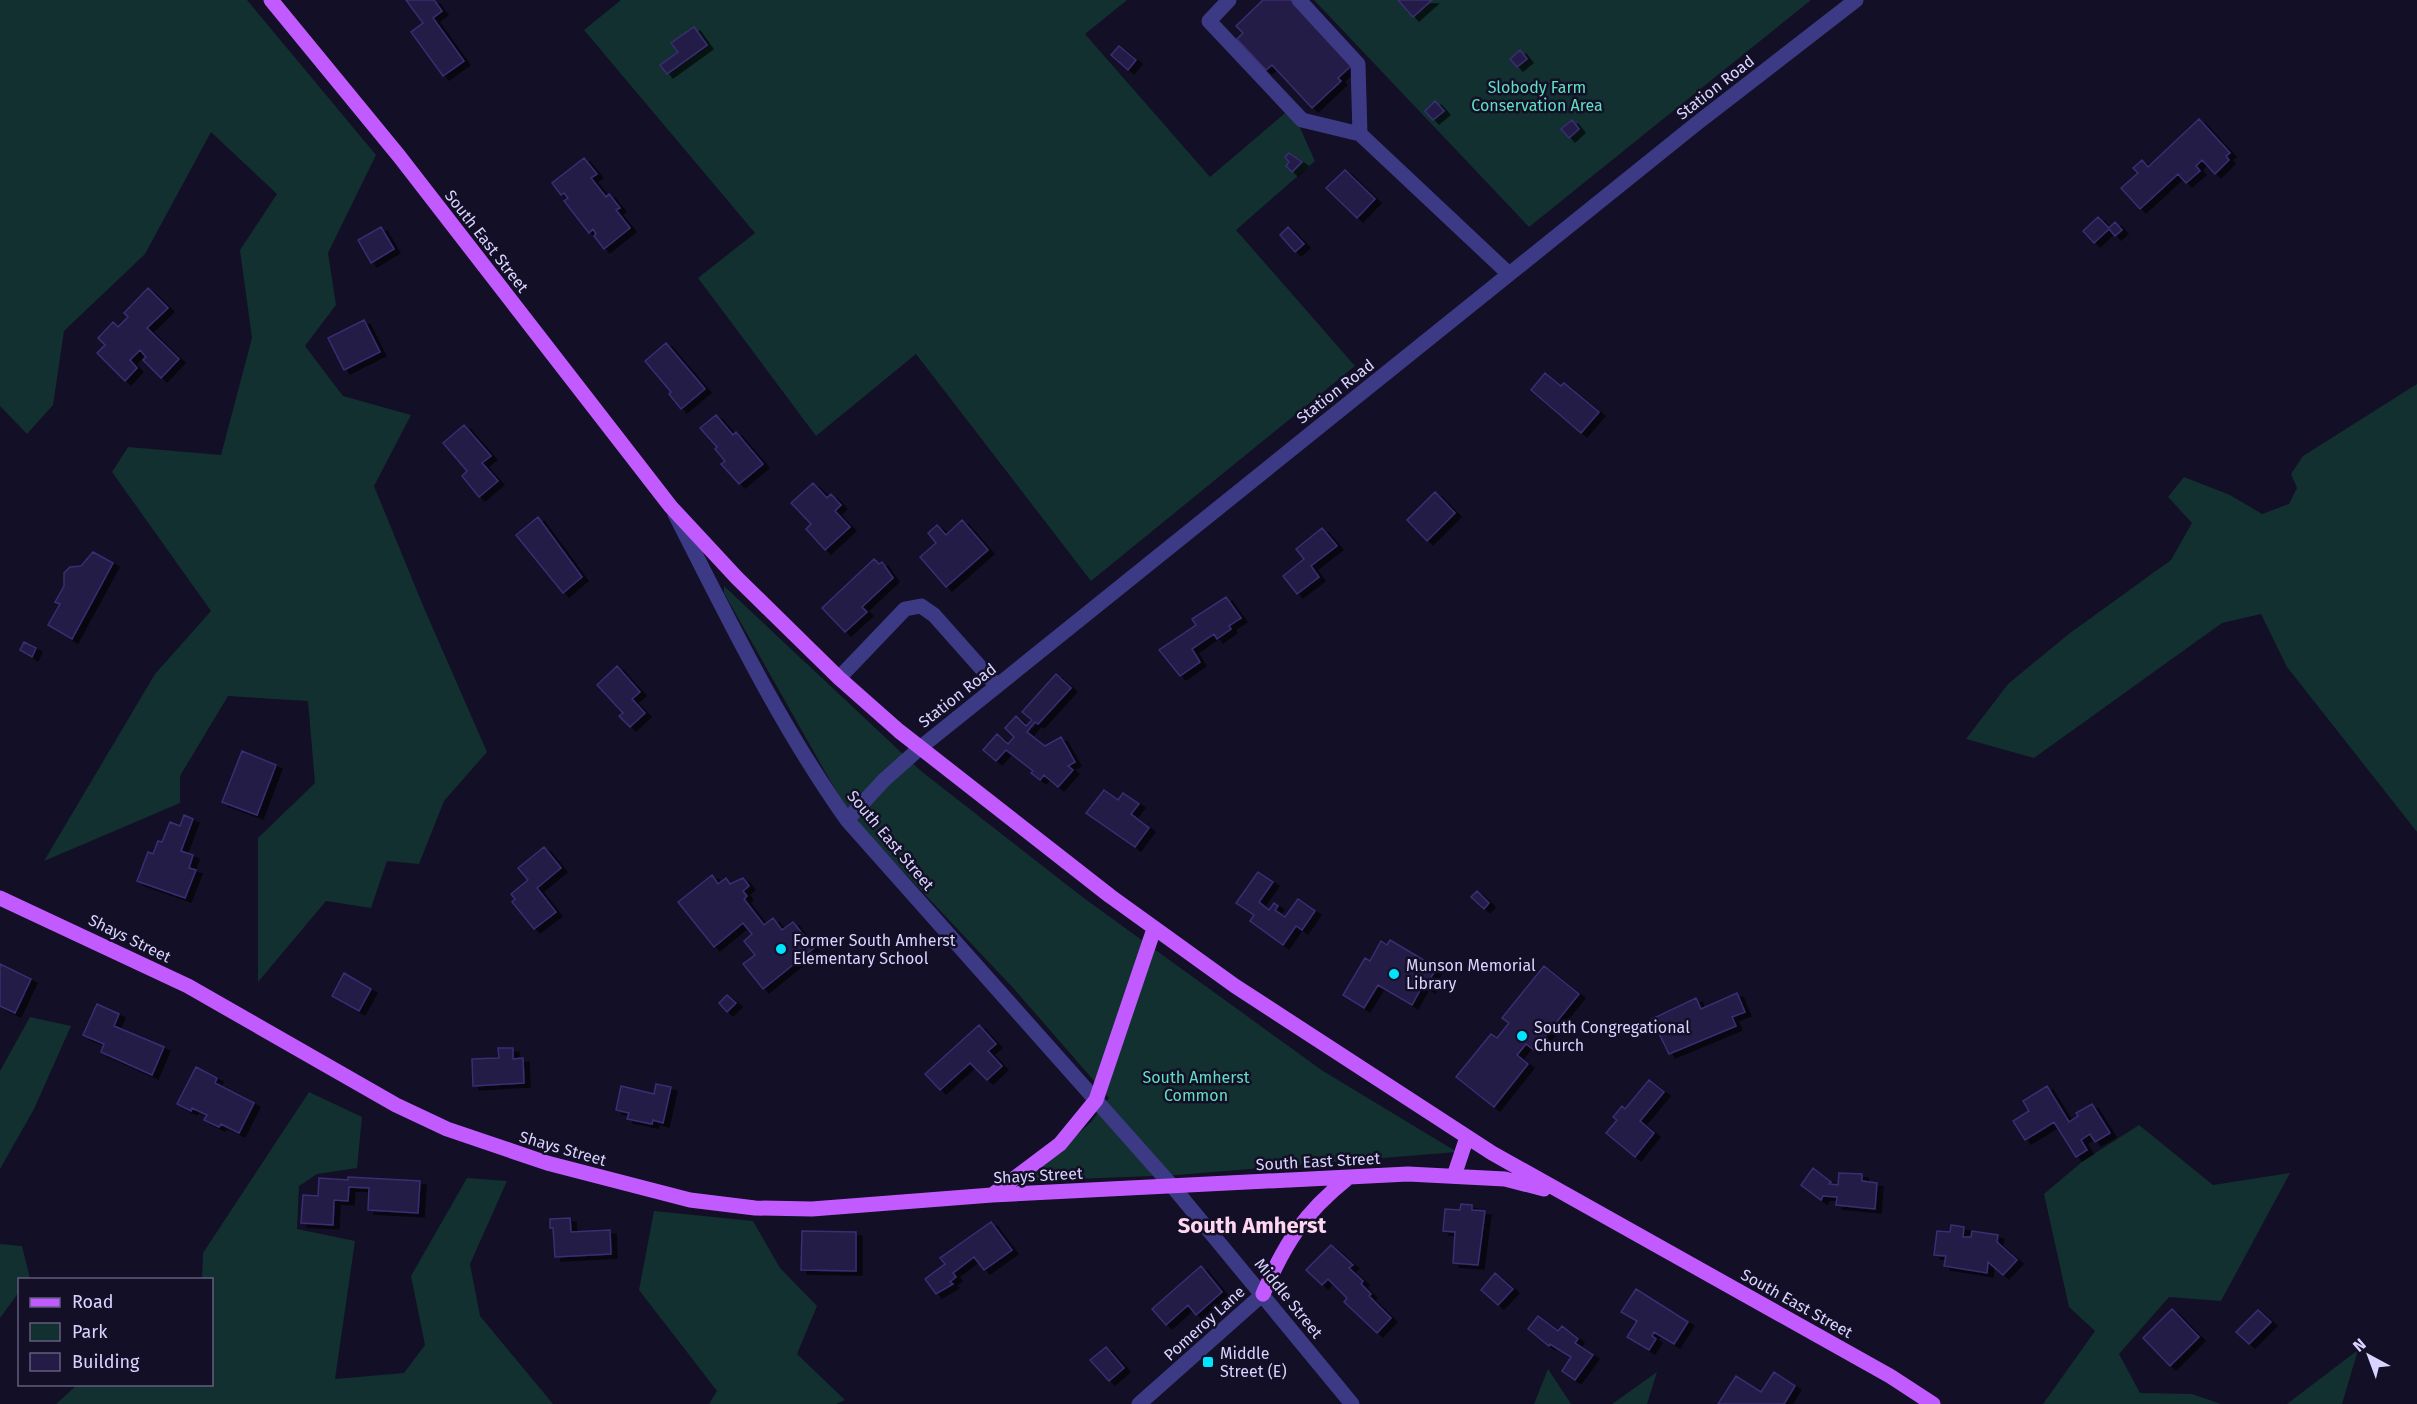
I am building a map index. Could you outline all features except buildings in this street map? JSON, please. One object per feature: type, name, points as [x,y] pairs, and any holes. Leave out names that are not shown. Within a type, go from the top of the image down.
[{"type":"main road","name":"South East Street","points":[[272,0],[399,156],[670,507],[737,578],[839,678],[962,783],[1154,929],[1235,986],[1467,1137],[1890,1376],[1933,1404]]},
{"type":"main road","name":"Shays Street","points":[[0,898],[188,986],[396,1106],[472,1140],[661,1194],[755,1208],[837,1208],[992,1195],[1173,1187]]},
{"type":"main road","points":[[992,1195],[1060,1144],[1096,1100],[1154,929]]},
{"type":"main road","points":[[1454,1176],[1467,1137]]},
{"type":"main road","name":"South East Street","points":[[1173,1187],[1408,1174],[1505,1179],[1579,1201]]},
{"type":"main road","name":"Pomeroy Lane","points":[[1263,1294],[1284,1248],[1302,1220],[1324,1197],[1348,1178]]},
{"type":"street","points":[[1229,0],[1209,21],[1302,120],[1360,134],[1509,274]]},
{"type":"street","points":[[1299,0],[1358,64],[1360,134]]},
{"type":"street","name":"Station Road","points":[[847,820],[884,780],[921,747],[1112,591],[1856,0]]},
{"type":"street","name":"South East Street","points":[[670,507],[760,678],[827,792],[847,820],[1173,1187]]},
{"type":"street","points":[[839,678],[905,609],[921,606],[934,615],[997,686]]},
{"type":"street","name":"Middle Street","points":[[1173,1187],[1352,1404]]},
{"type":"street","name":"Pomeroy Lane","points":[[1139,1404],[1263,1294]]},
{"type":"green space","points":[[0,0],[247,0],[376,155],[328,253],[336,305],[305,346],[343,396],[411,415],[374,486],[487,752],[444,801],[419,864],[387,861],[371,908],[326,901],[258,982],[258,838],[315,783],[308,701],[228,696],[180,776],[180,803],[44,861],[155,674],[211,611],[112,472],[128,447],[221,455],[252,338],[240,250],[277,194],[211,132],[145,254],[64,331],[53,405],[27,434],[0,406]]},
{"type":"green space","points":[[621,0],[1127,0],[1085,34],[1210,177],[1291,108],[1315,161],[1236,230],[1355,366],[1091,581],[916,354],[816,436],[698,278],[755,233],[584,30]]},
{"type":"green space","name":"Slobody Farm Conservation Area","points":[[1314,0],[1811,0],[1529,227]]},
{"type":"green space","points":[[2417,384],[2417,832],[2287,667],[2261,614],[2222,623],[2034,758],[1966,739],[2008,684],[2070,633],[2171,560],[2192,523],[2168,497],[2184,477],[2230,495],[2262,514],[2289,504],[2297,488],[2291,474],[2303,456]]},
{"type":"green space","name":"South Amherst Common","points":[[724,586],[921,771],[1085,899],[1323,1071],[1457,1152],[1177,1175],[1026,1181],[1091,1122],[1109,1098],[1015,990],[849,814],[724,593]]},
{"type":"green space","points":[[30,1017],[71,1026],[34,1109],[0,1169],[0,1071]]},
{"type":"green space","points":[[309,1092],[362,1117],[357,1168],[317,1174],[299,1186],[297,1229],[355,1241],[335,1379],[404,1373],[425,1345],[411,1276],[467,1178],[507,1181],[470,1264],[480,1316],[553,1404],[56,1404],[76,1386],[213,1386],[213,1278],[202,1278],[203,1253]]},
{"type":"green space","points":[[2139,1125],[2213,1185],[2290,1173],[2221,1301],[2169,1297],[2119,1354],[2140,1393],[2192,1394],[2221,1404],[2043,1404],[2095,1331],[2069,1307],[2044,1194],[2083,1161]]},
{"type":"green space","points":[[654,1211],[753,1221],[780,1268],[817,1306],[797,1354],[845,1400],[836,1404],[709,1404],[717,1391],[639,1290]]},
{"type":"green space","points":[[0,1244],[22,1246],[30,1278],[18,1278],[18,1293],[0,1318]]},
{"type":"green space","points":[[2358,1350],[2342,1404],[2287,1404]]},
{"type":"green space","points":[[1548,1369],[1571,1404],[1534,1404]]},
{"type":"green space","points":[[1657,1372],[1647,1404],[1612,1404]]},
{"type":"place","name":"Former South Amherst Elementary School","points":[[781,949]]},
{"type":"place","name":"Munson Memorial Library","points":[[1394,974]]},
{"type":"place","name":"South Congregational Church","points":[[1522,1036]]},
{"type":"place","name":"Middle Street (E)","points":[[1208,1362]]},
{"type":"district","name":"South Amherst","points":[[1252,1225]]}]
